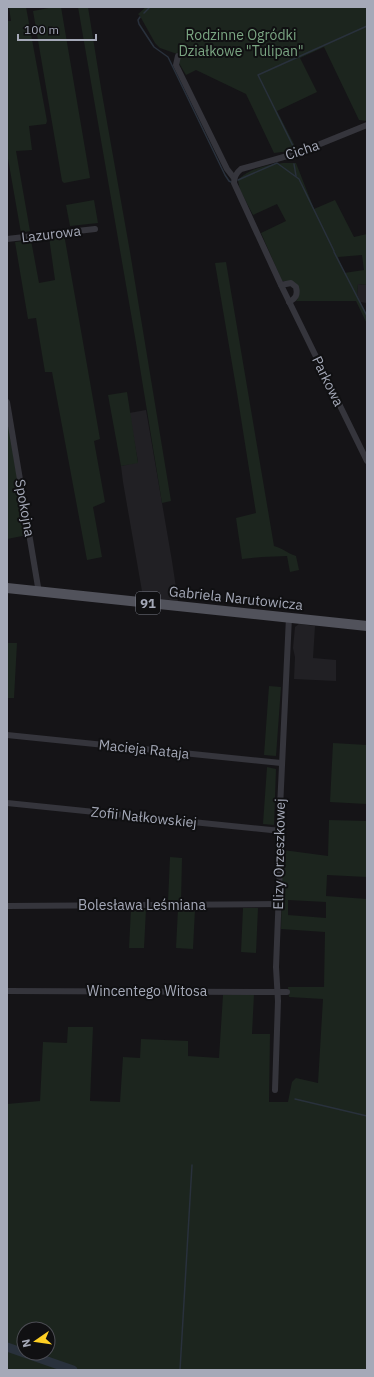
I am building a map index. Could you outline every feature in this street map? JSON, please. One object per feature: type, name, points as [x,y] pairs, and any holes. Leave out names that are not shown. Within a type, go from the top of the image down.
[{"type":"main road","name":"Gabriela Narutowicza","points":[[7,588],[367,626]]},
{"type":"street","name":"Parkowa","points":[[178,56],[176,65],[227,169],[235,176],[234,183],[238,193],[289,302],[367,461]]},
{"type":"street","name":"Cicha","points":[[235,176],[241,169],[298,153],[367,125]]},
{"type":"street","name":"Lazurowa","points":[[7,239],[95,229]]},
{"type":"street","points":[[281,285],[291,283],[296,287],[297,295],[289,302]]},
{"type":"street","name":"Spokojna","points":[[7,402],[38,591]]},
{"type":"street","name":"Elizy Orzeszkowej","points":[[275,1090],[276,967],[281,831],[281,763],[289,617]]},
{"type":"street","name":"Macieja Rataja","points":[[7,735],[281,763]]},
{"type":"street","name":"Zofii Nałkowskiej","points":[[7,804],[281,831]]},
{"type":"street","name":"Bolesława Leśmiana","points":[[7,906],[278,904]]},
{"type":"street","name":"Wincentego Witosa","points":[[7,991],[286,992]]},
{"type":"shaded area","points":[[358,284],[367,285],[367,303],[360,302],[357,295]]},
{"type":"shaded area","points":[[146,410],[178,601],[143,597],[123,482],[121,466],[138,462],[129,413]]},
{"type":"shaded area","points":[[299,624],[315,626],[313,658],[336,660],[336,681],[294,679],[295,657],[293,648],[295,627]]},
{"type":"green space","points":[[9,7],[26,7],[47,121],[46,124],[29,126],[32,150],[16,151],[30,231],[21,233],[7,153],[7,21],[11,21]]},
{"type":"green space","points":[[61,7],[90,178],[64,183],[62,181],[33,11]]},
{"type":"green space","points":[[78,7],[88,7],[130,252],[171,501],[162,503],[135,337]]},
{"type":"green space","name":"Rodzinne Ogródki Działkowe \"Tulipan\"","points":[[146,7],[367,7],[367,121],[359,120],[324,47],[300,58],[317,92],[277,111],[297,150],[274,153],[246,94],[196,70],[186,75],[179,63],[177,54],[160,48],[155,43],[138,14]]},
{"type":"green space","points":[[283,163],[296,163],[314,209],[335,200],[354,237],[367,234],[367,285],[358,284],[357,295],[367,315],[367,324],[356,301],[294,301],[297,300],[299,294],[291,281],[282,281],[261,233],[286,221],[277,204],[253,215],[240,190],[238,180],[253,170]],"holes":[[[362,255],[364,270],[344,273],[338,257]]]},
{"type":"green space","points":[[94,200],[98,223],[70,226],[66,205]]},
{"type":"green space","points":[[64,234],[100,439],[94,441],[105,502],[93,507],[102,557],[87,560],[52,372],[45,372],[36,318],[28,319],[15,242],[31,240],[39,283],[55,280],[49,237]]},
{"type":"green space","points":[[226,262],[274,546],[296,556],[299,570],[290,572],[287,556],[242,559],[236,518],[256,513],[215,263]]},
{"type":"green space","points":[[127,392],[138,463],[121,466],[108,395]]},
{"type":"green space","points":[[7,417],[27,535],[7,539]]},
{"type":"green space","points":[[8,643],[17,643],[14,698],[7,698]]},
{"type":"green space","points":[[269,686],[281,687],[276,756],[264,755]]},
{"type":"green space","points":[[333,743],[367,745],[367,804],[330,802]]},
{"type":"green space","points":[[267,767],[276,769],[274,825],[263,824]]},
{"type":"green space","points":[[329,820],[367,821],[367,877],[327,875],[326,896],[367,899],[367,1370],[7,1370],[7,1104],[40,1101],[43,1042],[67,1043],[68,1027],[93,1027],[90,1101],[120,1102],[123,1057],[140,1058],[141,1039],[188,1041],[188,1056],[219,1058],[223,995],[254,994],[252,1034],[270,1034],[269,1102],[288,1102],[292,1082],[296,1078],[318,1083],[323,999],[289,997],[288,987],[324,987],[325,932],[281,929],[283,850],[328,856]],"holes":[[[288,900],[326,902],[326,918],[288,915]]]},
{"type":"green space","points":[[170,857],[182,858],[181,902],[168,902]]},
{"type":"green space","points":[[243,908],[258,908],[256,953],[241,952]]},
{"type":"green space","points":[[131,909],[146,909],[144,948],[129,948]]},
{"type":"green space","points":[[178,909],[195,909],[193,949],[176,948]]},
{"type":"waterway","points":[[144,13],[150,7]]},
{"type":"waterway","points":[[140,17],[138,20],[139,24],[154,47],[168,57],[225,175],[231,182]]},
{"type":"waterway","points":[[294,148],[258,75],[367,26]]},
{"type":"waterway","points":[[238,180],[277,163],[299,179],[334,251]]},
{"type":"waterway","points":[[294,164],[296,176]]},
{"type":"waterway","points":[[334,252],[367,316]]},
{"type":"waterway","points":[[295,1099],[367,1116]]},
{"type":"waterway","points":[[180,1370],[192,1165]]},
{"type":"waterway","points":[[7,1347],[73,1370]]}]
